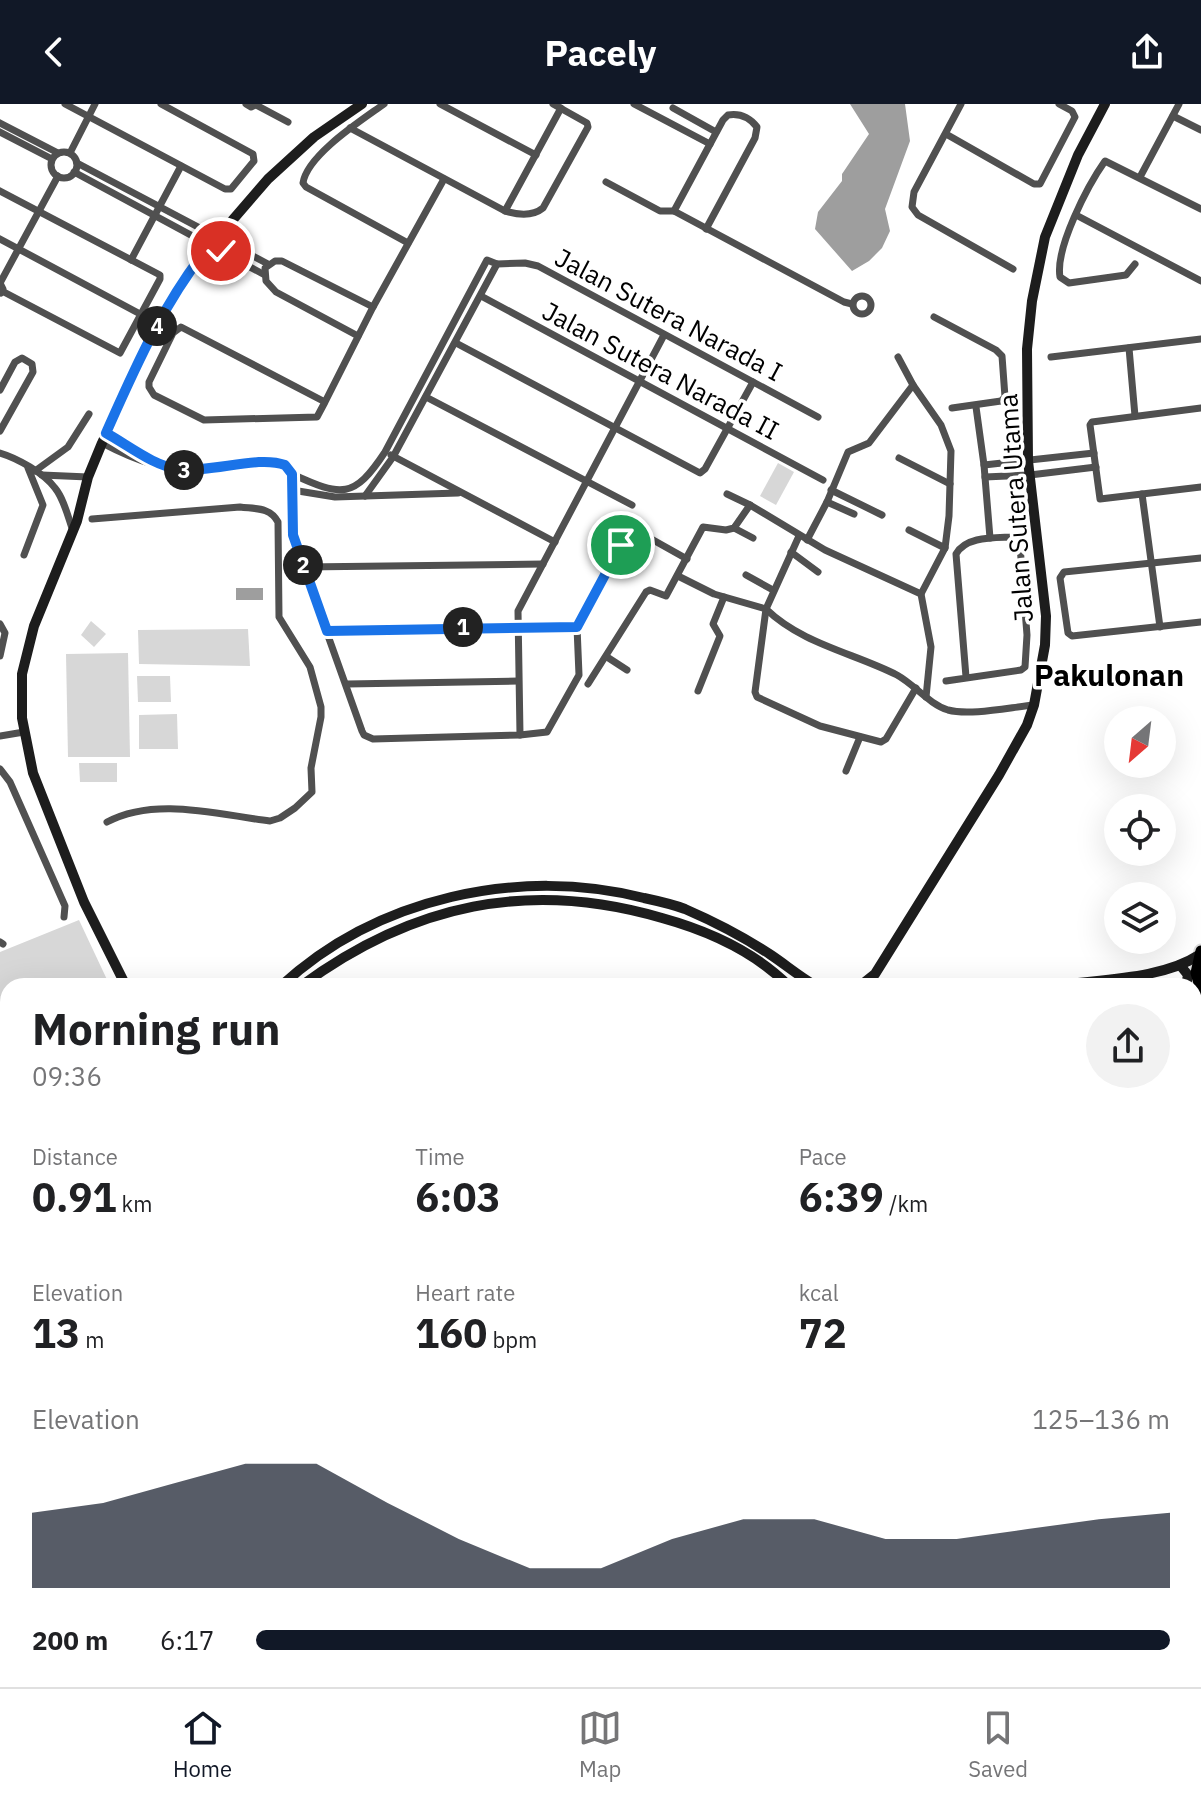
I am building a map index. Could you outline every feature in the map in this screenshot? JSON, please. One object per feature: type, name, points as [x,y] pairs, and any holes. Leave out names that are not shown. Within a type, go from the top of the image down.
[{"type":"main road","points":[[1197,978],[1200,953]]},
{"type":"street","points":[[65,104],[231,189],[254,157],[251,152],[161,104]]},
{"type":"street","points":[[70,153],[95,104]]},
{"type":"street","points":[[246,104],[251,107],[257,104],[288,122]]},
{"type":"street","points":[[122,978],[84,902],[33,773],[22,718],[22,674],[34,626],[73,531],[88,477],[104,438],[153,332],[192,267],[268,179],[314,137],[362,104]]},
{"type":"street","points":[[384,104],[350,128],[307,170],[304,185],[408,243]]},
{"type":"street","points":[[440,104],[536,155]]},
{"type":"street","points":[[634,104],[710,144]]},
{"type":"street","points":[[959,104],[914,192],[912,207],[918,215],[1013,269]]},
{"type":"street","points":[[946,134],[1038,185],[1044,181],[1076,115],[1059,104]]},
{"type":"street","name":"Jalan Sutera Utama","points":[[870,978],[999,775],[1027,725],[1034,705],[1045,645],[1046,616],[1028,461],[1027,349],[1032,301],[1045,237],[1078,155],[1105,104]]},
{"type":"street","points":[[1140,177],[1179,104]]},
{"type":"street","points":[[350,128],[505,211],[523,214],[543,208],[588,127],[587,123],[557,106],[536,155],[505,211]]},
{"type":"street","points":[[666,121],[674,106],[716,132]]},
{"type":"street","points":[[674,211],[728,115],[737,114],[753,122],[757,127],[755,138],[706,229]]},
{"type":"street","points":[[1173,116],[1201,130]]},
{"type":"street","points":[[0,123],[55,156]]},
{"type":"street","points":[[0,132],[55,156],[70,153]]},
{"type":"street","points":[[70,153],[77,163],[159,207],[263,274],[276,292],[358,336]]},
{"type":"street","points":[[55,156],[52,168],[58,176],[68,177],[77,163]]},
{"type":"street","points":[[1135,264],[1126,275],[1069,283],[1060,277],[1059,262],[1076,215],[1105,161],[1201,209]]},
{"type":"street","points":[[131,260],[181,166]]},
{"type":"street","points":[[74,172],[155,215],[268,264],[282,261],[373,307]]},
{"type":"street","points":[[0,191],[38,211],[131,260],[160,275],[121,353],[1,292],[0,283],[38,211],[58,176]]},
{"type":"street","points":[[325,402],[187,328],[176,329],[149,382],[154,395],[209,421],[313,419],[319,414],[373,307],[444,179]]},
{"type":"street","points":[[606,182],[660,211],[674,211],[852,304]]},
{"type":"street","points":[[1076,215],[1201,281]]},
{"type":"street","points":[[0,239],[142,315]]},
{"type":"street","points":[[104,438],[141,462],[161,466],[209,470],[265,461],[285,465],[292,474],[329,488],[355,487],[368,478],[389,454],[426,397],[497,264],[487,260],[389,454],[365,496]]},
{"type":"street","points":[[263,274],[268,264]]},
{"type":"street","name":"Jalan Sutera Narada I","points":[[497,264],[538,266],[818,417]]},
{"type":"street","name":"Jalan Sutera Narada II","points":[[481,296],[823,480]]},
{"type":"street","points":[[934,317],[1002,356],[1005,397],[1001,401],[976,407],[952,408]]},
{"type":"street","points":[[520,735],[518,611],[664,335]]},
{"type":"street","points":[[1051,357],[1201,339]]},
{"type":"street","points":[[456,343],[702,473],[753,382]]},
{"type":"street","points":[[1129,348],[1135,416]]},
{"type":"street","points":[[898,357],[947,436],[951,451],[945,548],[921,594],[931,647],[926,697]]},
{"type":"street","points":[[0,390],[15,362],[22,358],[32,364],[33,372],[0,431]]},
{"type":"street","points":[[913,385],[869,443],[848,452],[827,502],[791,552],[766,609],[755,692],[757,697],[820,726],[881,742],[886,739],[916,688]]},
{"type":"street","points":[[426,397],[632,505]]},
{"type":"street","points":[[976,407],[990,538]]},
{"type":"street","points":[[1201,408],[1091,423],[1100,499],[1201,487]]},
{"type":"street","points":[[35,471],[68,447],[89,414]]},
{"type":"street","points":[[1,451],[35,471],[58,490],[73,531]]},
{"type":"street","points":[[984,465],[1094,453]]},
{"type":"street","points":[[389,454],[555,542]]},
{"type":"street","points":[[899,458],[950,484]]},
{"type":"street","points":[[985,477],[1096,467]]},
{"type":"street","points":[[35,471],[88,477]]},
{"type":"street","points":[[24,555],[43,505],[35,471]]},
{"type":"street","points":[[292,474],[293,535],[364,735],[373,739],[547,732],[576,682],[579,670],[577,627],[621,545]]},
{"type":"street","points":[[292,490],[325,496],[460,493]]},
{"type":"street","points":[[831,490],[882,515]]},
{"type":"street","points":[[727,494],[803,538],[921,594]]},
{"type":"street","points":[[1142,494],[1160,627]]},
{"type":"street","points":[[827,502],[854,514]]},
{"type":"street","points":[[588,684],[646,592],[650,590],[666,596],[703,527],[734,528],[750,505]]},
{"type":"street","points":[[92,519],[240,507],[265,510],[274,515],[278,522],[279,617],[310,667],[321,712],[311,768],[312,792],[280,818],[270,821],[152,809],[127,813],[107,822]]},
{"type":"street","points":[[734,528],[753,538]]},
{"type":"street","points":[[909,530],[945,548]]},
{"type":"street","points":[[646,536],[687,559]]},
{"type":"street","points":[[946,681],[1021,670],[1025,664],[1027,635],[1020,546],[1013,537],[964,544],[956,554],[966,677]]},
{"type":"street","points":[[791,552],[818,572]]},
{"type":"street","points":[[1201,558],[1061,574],[1070,635],[1201,622]]},
{"type":"street","points":[[304,567],[543,564]]},
{"type":"street","points":[[746,575],[773,590]]},
{"type":"street","points":[[678,576],[707,591],[766,609],[799,634],[898,676],[952,711],[1034,705]]},
{"type":"street","points":[[698,691],[720,636],[713,624],[724,597]]},
{"type":"street","points":[[0,656],[5,633],[2,625]]},
{"type":"street","points":[[327,631],[577,627]]},
{"type":"street","points":[[607,657],[627,670]]},
{"type":"street","points":[[347,684],[518,681]]},
{"type":"street","points":[[0,736],[24,732]]},
{"type":"street","points":[[846,771],[860,737]]},
{"type":"street","points":[[0,769],[10,782],[59,892],[65,906],[64,917]]},
{"type":"street","points":[[291,978],[325,951],[383,920],[460,895],[532,885],[619,891],[683,908],[757,946],[804,978]]},
{"type":"street","points":[[313,978],[359,947],[430,916],[471,907],[564,899],[629,908],[707,932],[737,947],[778,978]]},
{"type":"street","points":[[1111,978],[1180,965],[1200,953]]},
{"type":"street","points":[[1180,965],[1187,978]]},
{"type":"shaded area","points":[[850,104],[905,104],[910,141],[885,209],[890,231],[882,248],[869,261],[852,271],[815,229],[818,212],[842,181],[842,174],[869,134]]},
{"type":"shaded area","points":[[778,463],[794,472],[776,505],[760,496]]},
{"type":"shaded area","points":[[236,588],[263,588],[263,600],[236,600]]},
{"type":"shaded area","points":[[91,621],[106,634],[94,647],[81,635]]},
{"type":"shaded area","points":[[248,629],[250,666],[139,664],[138,630]]},
{"type":"shaded area","points":[[128,653],[130,757],[68,757],[66,654]]},
{"type":"shaded area","points":[[137,676],[170,676],[171,702],[138,702]]},
{"type":"shaded area","points":[[177,714],[178,749],[139,749],[139,715]]},
{"type":"shaded area","points":[[79,763],[117,763],[117,782],[80,782]]},
{"type":"shaded area","points":[[79,920],[106,978],[0,978],[0,952]]},
{"type":"district","name":"Pakulonan","points":[[1109,674]]},
{"type":"route","points":[[221,251],[210,245],[192,267],[153,332],[106,433],[161,466],[209,470],[265,461],[285,465],[292,474],[293,535],[327,631],[577,627],[621,545]]}]
